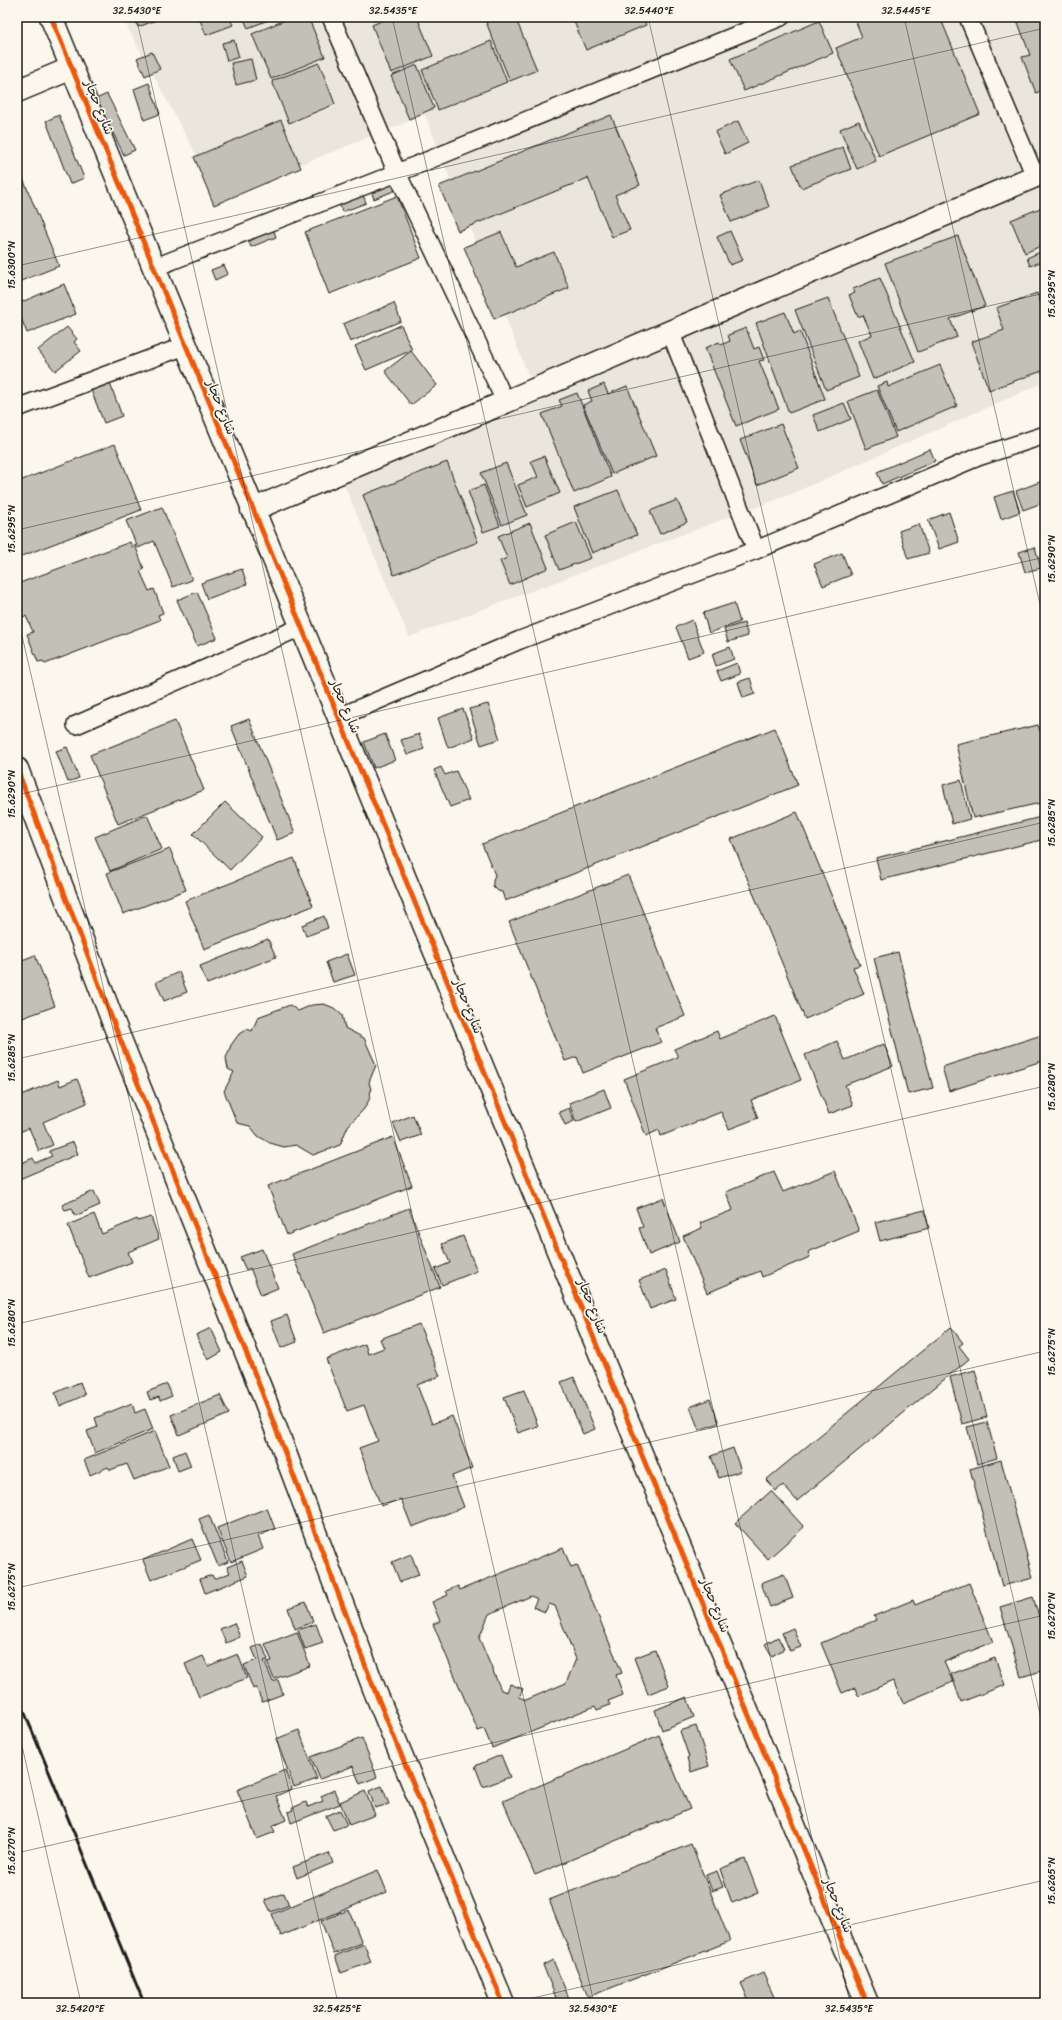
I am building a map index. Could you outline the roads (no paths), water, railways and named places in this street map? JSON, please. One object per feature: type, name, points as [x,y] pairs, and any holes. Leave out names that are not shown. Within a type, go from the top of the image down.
[{"type":"street","name":"شارع حجار","points":[[51,17],[252,510],[339,717],[868,2003]]},
{"type":"street","points":[[17,91],[72,68]]},
{"type":"street","points":[[252,510],[506,403],[670,331],[1040,174]]},
{"type":"street","points":[[17,769],[114,1024],[262,1392],[375,1691],[503,2003]]},
{"type":"lane","points":[[331,17],[397,173],[506,403]]},
{"type":"lane","points":[[153,268],[397,173],[781,17]]},
{"type":"lane","points":[[968,17],[1040,174]]},
{"type":"lane","points":[[670,331],[756,550]]},
{"type":"lane","points":[[17,408],[186,346]]},
{"type":"lane","points":[[339,717],[520,640],[756,550],[978,458],[1045,435]]},
{"type":"lane","points":[[76,725],[301,627]]},
{"type":"railway","points":[[17,1694],[144,2003]]}]
